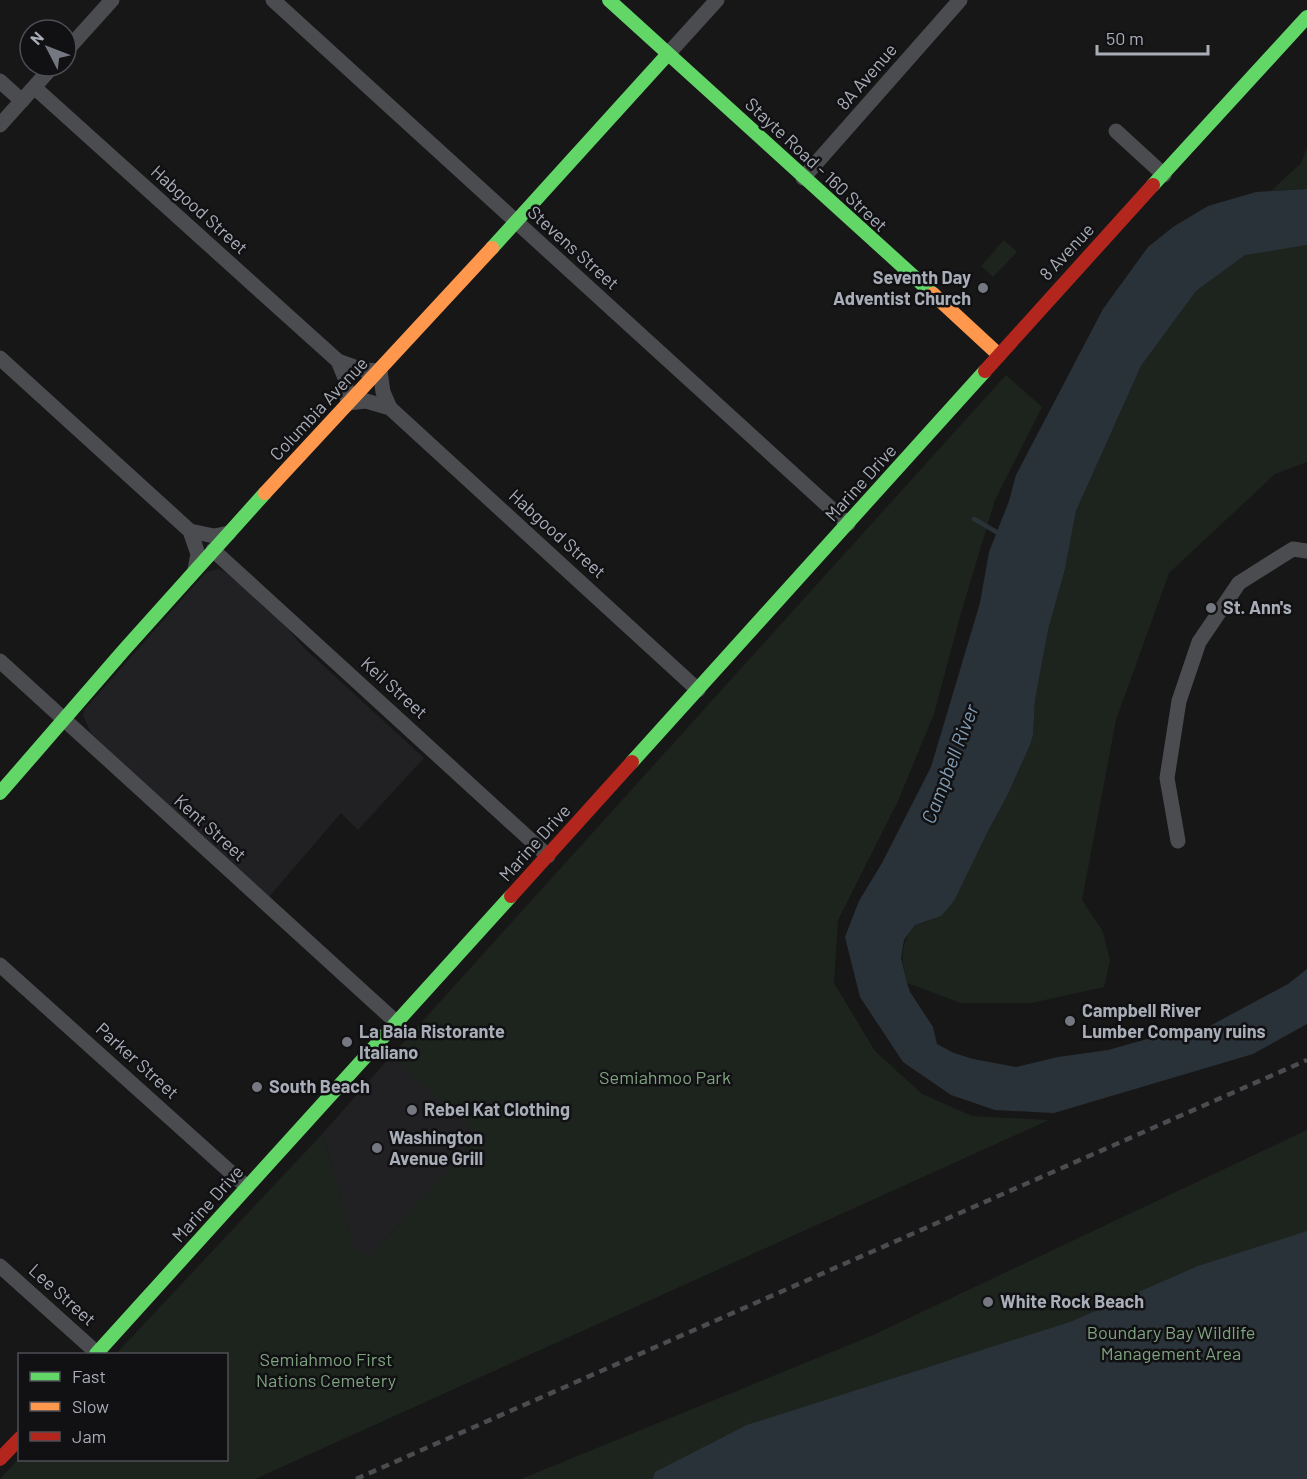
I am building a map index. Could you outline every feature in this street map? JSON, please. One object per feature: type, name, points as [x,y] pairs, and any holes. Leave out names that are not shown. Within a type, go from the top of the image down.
[{"type":"street","points":[[78,38],[112,0]]},
{"type":"street","name":"Stevens Street","points":[[273,0],[848,524]]},
{"type":"street","name":"Stayte Road - 160 Street","points":[[609,0],[999,356]]},
{"type":"street","points":[[668,54],[717,0]]},
{"type":"street","name":"8A Avenue","points":[[803,178],[960,0]]},
{"type":"street","name":"8 Avenue","points":[[999,356],[1307,17]]},
{"type":"street","name":"Columbia Avenue","points":[[0,793],[63,718],[213,550],[380,371],[668,54]]},
{"type":"street","points":[[0,125],[42,78]]},
{"type":"street","points":[[0,81],[22,101]]},
{"type":"street","name":"Habgood Street","points":[[34,87],[338,361],[363,370],[380,371]]},
{"type":"street","points":[[1116,131],[1164,175]]},
{"type":"street","name":"Marine Drive","points":[[98,1353],[999,356]]},
{"type":"street","points":[[0,358],[190,531],[198,554],[195,570]]},
{"type":"street","points":[[338,361],[345,378],[348,403]]},
{"type":"street","points":[[380,371],[383,392],[390,408]]},
{"type":"street","name":"Habgood Street","points":[[348,403],[366,401],[390,408],[698,690]]},
{"type":"street","points":[[190,531],[214,536],[229,533]]},
{"type":"street","points":[[1178,841],[1167,778],[1179,701],[1199,642],[1239,583],[1293,549],[1307,551]]},
{"type":"street","name":"Keil Street","points":[[213,550],[548,856]]},
{"type":"street","name":"Kent Street","points":[[0,661],[396,1022]]},
{"type":"street","name":"Parker Street","points":[[0,965],[247,1187]]},
{"type":"street","name":"Lee Street","points":[[0,1266],[96,1353]]},
{"type":"street","points":[[0,1460],[18,1440]]},
{"type":"shaded area","points":[[219,569],[229,574],[284,624],[303,647],[424,758],[358,830],[341,813],[268,898],[91,733],[83,715],[84,710],[206,572]]},
{"type":"shaded area","points":[[391,1056],[480,1135],[368,1258],[354,1249],[323,1133]]},
{"type":"green space","points":[[1307,148],[1307,189],[1271,191],[1301,163]]},
{"type":"green space","points":[[1004,240],[1017,252],[993,277],[981,266]]},
{"type":"green space","points":[[1307,245],[1307,462],[1275,474],[1169,573],[1116,720],[1082,900],[1103,932],[1110,960],[1104,987],[1031,1003],[961,1003],[907,983],[903,966],[906,940],[915,925],[928,921],[986,835],[1030,745],[1033,735],[1035,700],[1048,630],[1065,569],[1076,511],[1141,366],[1196,291],[1245,254]]},
{"type":"green space","name":"Semiahmoo Park","points":[[1006,375],[1042,407],[995,500],[934,714],[898,801],[838,920],[834,983],[875,1051],[922,1094],[972,1116],[1049,1120],[255,1479],[0,1479],[18,1459],[18,1461],[228,1461],[228,1353],[117,1353],[323,1133],[354,1248],[368,1258],[479,1136],[391,1056]]},
{"type":"green space","name":"Boundary Bay Wildlife Management Area","points":[[1307,1130],[1307,1479],[521,1479],[871,1336]]},
{"type":"water","name":"Campbell River","points":[[1307,189],[1307,245],[1245,255],[1196,291],[1141,366],[1076,511],[1065,569],[1048,630],[1035,700],[1033,735],[1030,745],[954,901],[941,916],[915,925],[904,940],[901,958],[910,992],[933,1027],[937,1044],[973,1059],[1016,1067],[1058,1057],[1108,1050],[1151,1038],[1191,1036],[1288,984],[1307,969],[1307,1024],[1253,1054],[1054,1113],[995,1110],[951,1095],[903,1062],[860,997],[845,937],[859,901],[882,863],[931,767],[980,603],[989,552],[1009,501],[1016,475],[1103,309],[1148,247],[1173,227],[1208,206],[1256,192]]},
{"type":"water","name":"Boundary Bay Wildlife Management Area","points":[[1307,1231],[1307,1479],[653,1479],[655,1472],[747,1425],[1070,1322],[1198,1266]]},
{"type":"waterway","points":[[974,519],[1000,534]]},
{"type":"railway","points":[[356,1479],[1307,1060]]},
{"type":"traffic: fast","points":[[609,0],[933,294]]},
{"type":"traffic: fast","points":[[1153,185],[1307,17]]},
{"type":"traffic: fast","points":[[492,248],[668,54]]},
{"type":"traffic: fast","points":[[632,762],[985,371]]},
{"type":"traffic: fast","points":[[0,793],[265,493]]},
{"type":"traffic: fast","points":[[97,1353],[511,896]]},
{"type":"traffic: slow","points":[[265,493],[492,248]]},
{"type":"traffic: slow","points":[[933,294],[999,355]]},
{"type":"traffic: jam","points":[[985,371],[1153,185]]},
{"type":"traffic: jam","points":[[511,896],[632,762]]},
{"type":"traffic: jam","points":[[0,1459],[18,1440]]},
{"type":"place","name":"Seventh Day Adventist Church","points":[[983,288]]},
{"type":"place","name":"St. Ann's","points":[[1211,608]]},
{"type":"place","name":"Campbell River Lumber Company ruins","points":[[1070,1021]]},
{"type":"place","name":"La Baia Ristorante Italiano","points":[[347,1042]]},
{"type":"place","name":"South Beach","points":[[257,1087]]},
{"type":"place","name":"Rebel Kat Clothing","points":[[412,1110]]},
{"type":"place","name":"Washington Avenue Grill","points":[[377,1148]]},
{"type":"place","name":"White Rock Beach","points":[[988,1302]]},
{"type":"park label","name":"Semiahmoo First Nations Cemetery","points":[[326,1370]]}]
